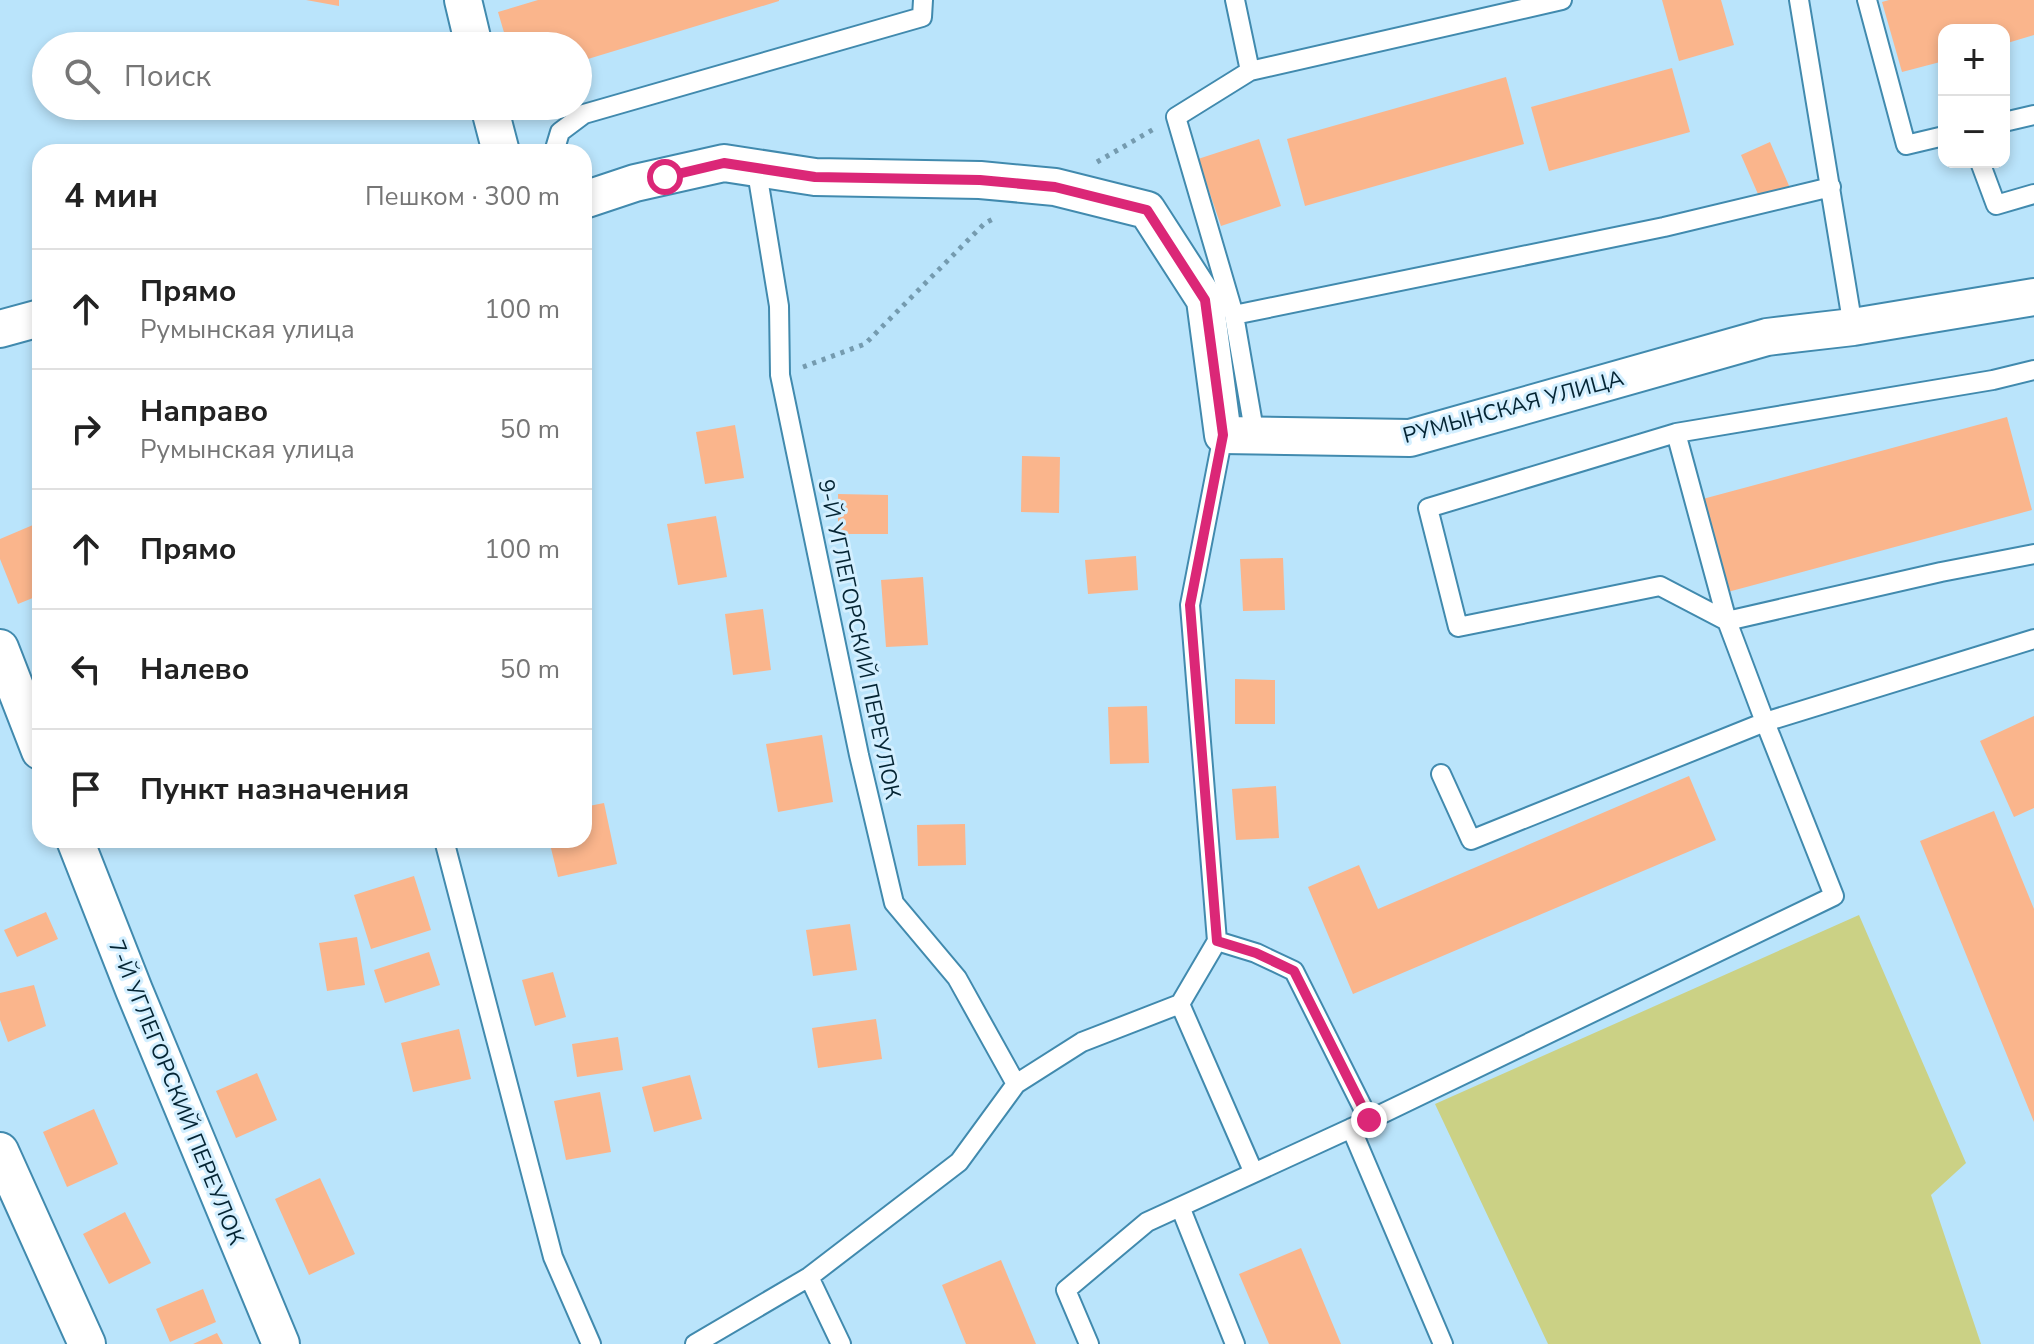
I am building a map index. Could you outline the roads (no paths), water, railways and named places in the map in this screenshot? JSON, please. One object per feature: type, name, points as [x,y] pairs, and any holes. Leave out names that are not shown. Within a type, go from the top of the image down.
[{"type":"street","points":[[463,0],[471,32]]},
{"type":"street","points":[[493,120],[499,144]]},
{"type":"street","points":[[592,197],[635,183],[724,163],[815,177],[980,180],[1055,187],[1147,210],[1205,300],[1239,436]]},
{"type":"street","name":"РУМЫНСКАЯ УЛИЦА","points":[[1239,436],[1410,438],[1767,337],[1853,327],[2034,297]]},
{"type":"street","points":[[0,329],[32,320]]},
{"type":"street","points":[[0,648],[32,730]]},
{"type":"street","name":"7-Й УГЛЕГОРСКИЙ ПЕРЕУЛОК","points":[[78,848],[281,1344]]},
{"type":"street","points":[[0,1151],[87,1344]]},
{"type":"lane","points":[[592,112],[922,17],[923,0]]},
{"type":"lane","points":[[1235,0],[1250,71]]},
{"type":"lane","points":[[695,1344],[809,1277],[959,1162],[1016,1084],[1082,1042],[1180,1004],[1217,941],[1190,605],[1239,436],[1234,315],[1176,117],[1250,71],[1562,0]]},
{"type":"lane","points":[[1799,0],[1853,327]]},
{"type":"lane","points":[[1867,0],[1906,145],[1938,137]]},
{"type":"lane","points":[[2010,121],[2034,115]]},
{"type":"lane","points":[[556,144],[560,132],[576,120]]},
{"type":"lane","name":"9-Й УГЛЕГОРСКИЙ ПЕРЕУЛОК","points":[[756,166],[779,306],[780,375],[859,755],[894,903],[957,978],[1016,1084]]},
{"type":"lane","points":[[1982,168],[1996,205],[2034,194]]},
{"type":"lane","points":[[1234,315],[1664,227],[1831,187]]},
{"type":"lane","points":[[2034,370],[1993,380],[1676,433],[1428,508],[1458,627],[1660,586],[1727,621],[2034,554]]},
{"type":"lane","points":[[1089,1344],[1066,1290],[1147,1222],[1369,1120],[1834,896],[1727,621],[1676,433]]},
{"type":"lane","points":[[1441,774],[1471,840],[1765,722],[2034,639]]},
{"type":"lane","points":[[446,848],[553,1257],[591,1344]]},
{"type":"lane","points":[[1217,941],[1256,953],[1294,971],[1369,1120]]},
{"type":"lane","points":[[1180,1004],[1253,1171]]},
{"type":"lane","points":[[1351,1128],[1443,1344]]},
{"type":"lane","points":[[1181,1209],[1235,1344]]},
{"type":"lane","points":[[809,1277],[841,1344]]}]
